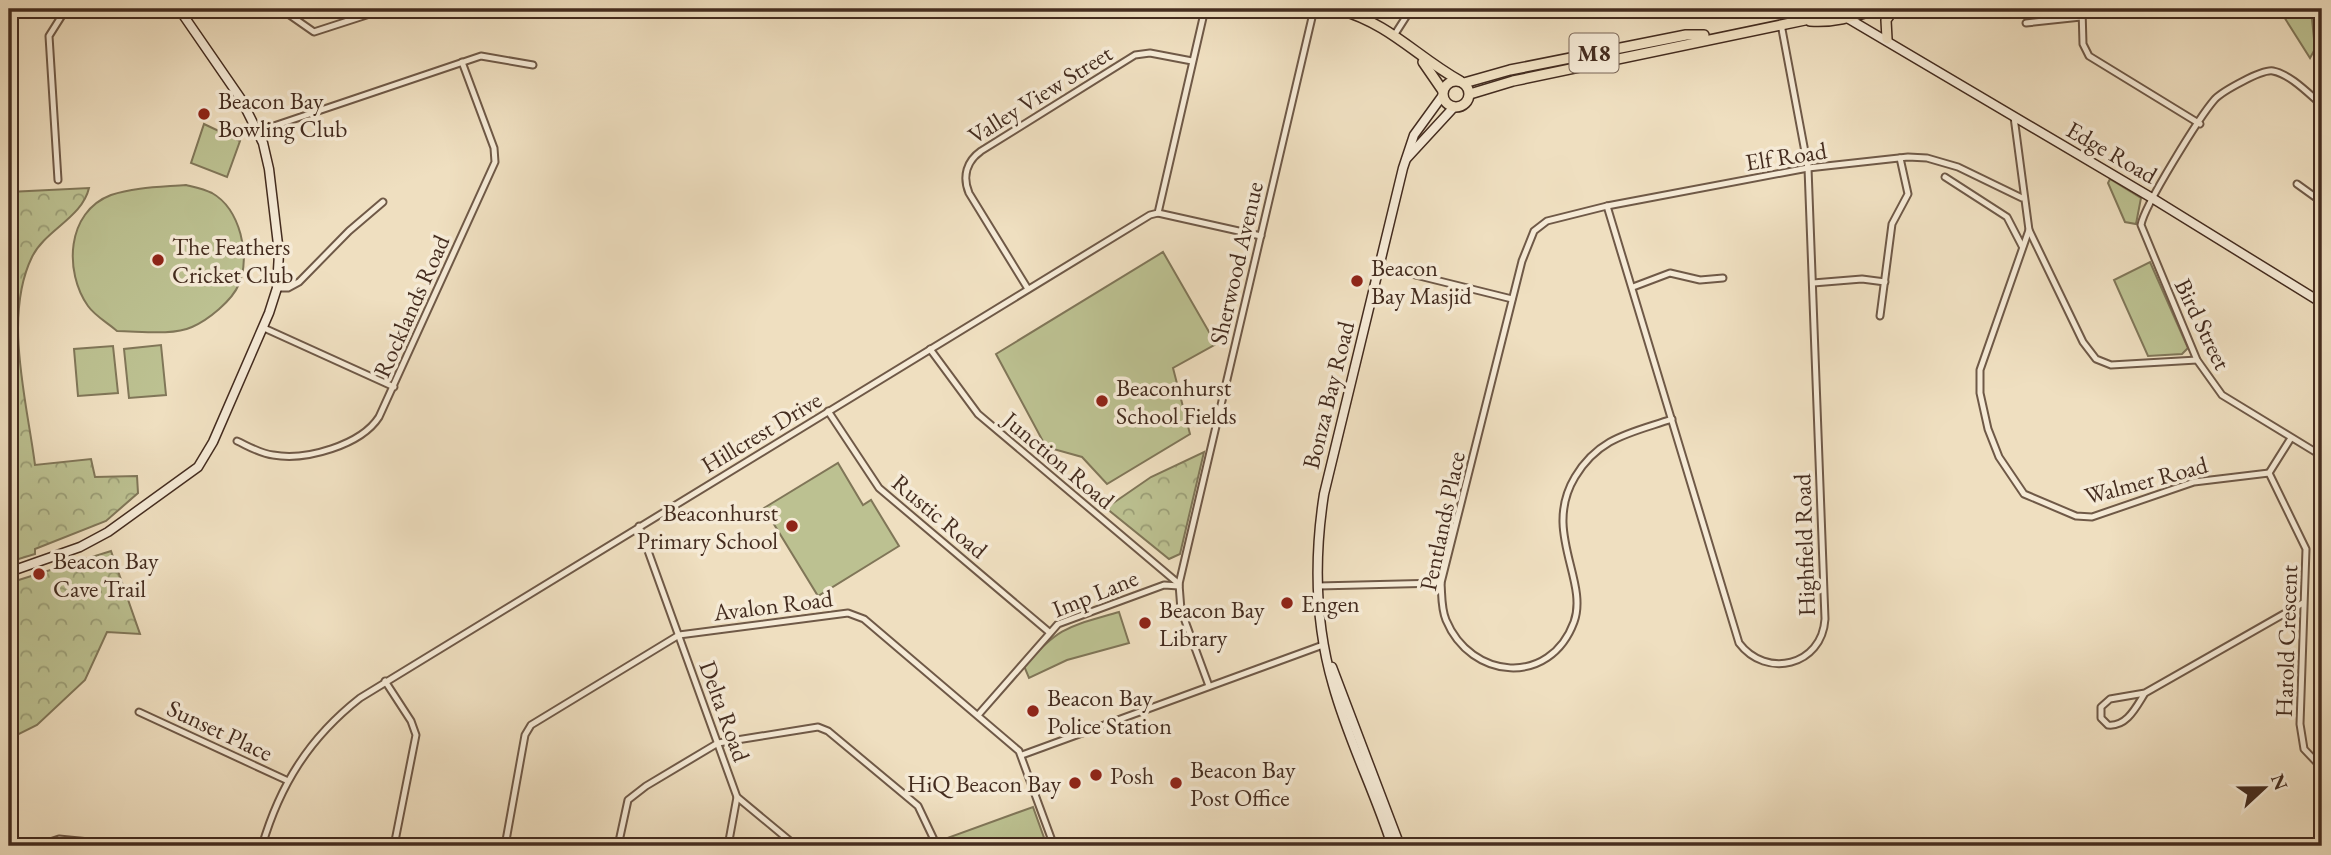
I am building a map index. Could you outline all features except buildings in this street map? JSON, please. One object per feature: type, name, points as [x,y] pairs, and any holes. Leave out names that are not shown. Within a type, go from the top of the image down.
[{"type":"main road","points":[[1338,9],[1395,33],[1462,82],[1470,94],[1463,106],[1454,107],[1447,103],[1443,93],[1408,44]]},
{"type":"main road","points":[[1809,19],[1821,9]]},
{"type":"main road","name":"M8","points":[[1470,94],[1506,83],[1726,35],[1809,19],[1831,20],[1848,13],[1878,9]]},
{"type":"main road","points":[[1884,38],[1885,24],[1894,9]]},
{"type":"main road","name":"M8","points":[[1462,82],[1686,35],[1726,35]]},
{"type":"main road","points":[[1443,93],[1451,82],[1462,82]]},
{"type":"street","points":[[58,180],[50,36],[66,9]]},
{"type":"street","points":[[9,572],[80,547],[108,532],[198,467],[213,442],[264,328],[277,288],[279,253],[269,169],[259,131],[241,99],[178,9]]},
{"type":"street","points":[[281,9],[314,32],[385,9]]},
{"type":"street","points":[[1205,9],[1158,213],[1261,236]]},
{"type":"street","name":"Sherwood Avenue","points":[[1209,686],[1183,616],[1179,585],[1314,9]]},
{"type":"street","points":[[1395,33],[1411,9]]},
{"type":"street","points":[[2082,9],[2083,44],[2092,59],[2200,124]]},
{"type":"street","name":"Edge Road","points":[[1848,13],[1884,38],[2322,303]]},
{"type":"street","points":[[2026,23],[2081,17]]},
{"type":"street","name":"Highfield Road","points":[[1607,206],[1739,643],[1756,657],[1773,663],[1806,656],[1821,639],[1825,619],[1813,283],[1808,168],[1781,24]]},
{"type":"street","name":"Valley View Street","points":[[1028,289],[969,192],[965,178],[969,161],[1135,55],[1150,53],[1192,61]]},
{"type":"street","points":[[259,131],[485,56],[533,65]]},
{"type":"street","name":"Rocklands Road","points":[[237,441],[279,456],[349,443],[373,426],[394,387],[495,162],[494,148],[463,62]]},
{"type":"street","name":"Bird Street","points":[[2322,105],[2286,77],[2272,71],[2262,73],[2218,96],[2152,198],[2143,216],[2141,229],[2197,360],[2222,395],[2322,456]]},
{"type":"street","name":"Bonza Bay Road","points":[[1392,846],[1333,687],[1323,645],[1318,545],[1324,494],[1407,158],[1414,135],[1443,93]]},
{"type":"street","name":"Bonza Bay Road","points":[[1407,158],[1454,107]]},
{"type":"street","points":[[2014,117],[2022,198],[2029,230],[2068,315],[2096,359],[2118,366],[2197,360]]},
{"type":"street","points":[[1880,316],[1892,225],[1908,194],[1900,158]]},
{"type":"street","name":"Elf Road","points":[[1550,220],[1607,206],[1808,168],[1900,158],[1943,161],[2022,198]]},
{"type":"street","points":[[1945,177],[2007,217],[2022,246]]},
{"type":"street","points":[[2297,184],[2322,202]]},
{"type":"street","points":[[277,288],[288,288],[299,282],[349,231],[383,202]]},
{"type":"street","name":"Hillcrest Drive","points":[[262,846],[286,780],[304,753],[339,714],[385,681],[1028,289],[1158,213]]},
{"type":"street","name":"Pentlands Place","points":[[1550,220],[1537,228],[1530,239],[1512,299],[1441,583],[1447,623],[1471,653],[1486,663],[1504,668],[1526,668],[1541,661],[1567,635],[1577,610],[1563,520],[1573,481],[1592,453],[1605,443],[1672,419]]},
{"type":"street","name":"Walmer Road","points":[[2029,230],[1981,364],[1979,378],[1991,440],[2007,471],[2024,494],[2076,516],[2092,517],[2194,482],[2269,473]]},
{"type":"street","points":[[1379,266],[1512,299]]},
{"type":"street","points":[[1633,287],[1670,273],[1700,280],[1723,278]]},
{"type":"street","points":[[1813,283],[1862,279],[1885,282]]},
{"type":"street","points":[[264,328],[394,387]]},
{"type":"street","name":"Junction Road","points":[[930,349],[978,414],[1179,585]]},
{"type":"street","name":"Rustic Road","points":[[828,411],[878,488],[1049,632]]},
{"type":"street","points":[[2269,473],[2291,438]]},
{"type":"street","name":"Harold Crescent","points":[[2269,473],[2303,538],[2307,562],[2303,603],[2301,741],[2308,756],[2322,768]]},
{"type":"street","name":"Delta Road","points":[[639,526],[737,797],[796,846]]},
{"type":"street","points":[[1318,586],[1441,583]]},
{"type":"street","name":"Imp Lane","points":[[979,715],[1058,624],[1164,585],[1179,585]]},
{"type":"street","points":[[2145,692],[2129,716],[2119,725],[2104,723],[2100,712],[2104,702],[2118,696],[2145,692],[2303,603]]},
{"type":"street","name":"Avalon Road","points":[[505,846],[528,728],[679,635],[854,614],[864,619],[979,715],[1022,755],[1054,846]]},
{"type":"street","points":[[1022,755],[1323,645]]},
{"type":"street","name":"Bonza Bay Road","points":[[1323,645],[1400,846]]},
{"type":"street","points":[[385,681],[411,721],[416,735],[394,846]]},
{"type":"street","name":"Sunset Place","points":[[139,712],[286,780]]},
{"type":"street","points":[[618,846],[625,810],[632,796],[718,743],[824,729],[918,806],[937,846]]},
{"type":"street","points":[[728,846],[737,797]]},
{"type":"street","points":[[38,846],[59,839],[130,846]]},
{"type":"green space","points":[[2279,9],[2311,9],[2315,49],[2310,58]]},
{"type":"green space","points":[[204,124],[240,141],[227,177],[191,163]]},
{"type":"green space","points":[[2110,179],[2141,198],[2136,224],[2125,222],[2108,183]]},
{"type":"green space","name":"The Feathers Cricket Club","points":[[186,185],[212,193],[222,200],[236,221],[244,260],[239,284],[219,309],[192,327],[165,332],[117,331],[91,310],[80,292],[73,260],[78,229],[85,215],[96,203],[111,195],[139,189]]},
{"type":"green space","points":[[89,188],[79,208],[38,248],[23,280],[18,332],[35,465],[91,459],[95,477],[137,476],[138,493],[106,521],[35,549],[35,554],[9,562],[9,192]]},
{"type":"green space","name":"Beaconhurst School Fields","points":[[1163,252],[1216,344],[1173,368],[1190,434],[1107,484],[1082,457],[1046,447],[996,354]]},
{"type":"green space","points":[[2150,262],[2188,348],[2182,354],[2148,356],[2114,280]]},
{"type":"green space","points":[[161,345],[166,395],[129,398],[124,349]]},
{"type":"green space","points":[[113,346],[118,393],[78,396],[74,349]]},
{"type":"green space","points":[[1204,452],[1180,554],[1169,559],[1106,508],[1151,477]]},
{"type":"green space","points":[[838,463],[863,505],[871,500],[899,546],[818,596],[764,508]]},
{"type":"green space","points":[[111,551],[140,634],[107,632],[85,680],[37,725],[9,739],[9,583]]},
{"type":"green space","points":[[1119,612],[1129,643],[1067,660],[1029,678],[1024,666],[1056,635],[1076,625]]},
{"type":"green space","points":[[1033,807],[1047,846],[941,846],[939,841]]},
{"type":"place","name":"Beacon Bay Bowling Club","points":[[204,114]]},
{"type":"place","name":"The Feathers Cricket Club","points":[[158,260]]},
{"type":"place","name":"Beacon Bay Masjid","points":[[1357,281]]},
{"type":"place","name":"Beaconhurst School Fields","points":[[1102,401]]},
{"type":"place","name":"Beaconhurst Primary School","points":[[792,526]]},
{"type":"place","name":"Beacon Bay Cave Trail","points":[[39,574]]},
{"type":"place","name":"Engen","points":[[1287,603]]},
{"type":"place","name":"Beacon Bay Library","points":[[1145,623]]},
{"type":"place","name":"Beacon Bay Police Station","points":[[1033,711]]},
{"type":"place","name":"Posh","points":[[1096,775]]},
{"type":"place","name":"HiQ Beacon Bay","points":[[1075,783]]},
{"type":"place","name":"Beacon Bay Post Office","points":[[1176,783]]}]
